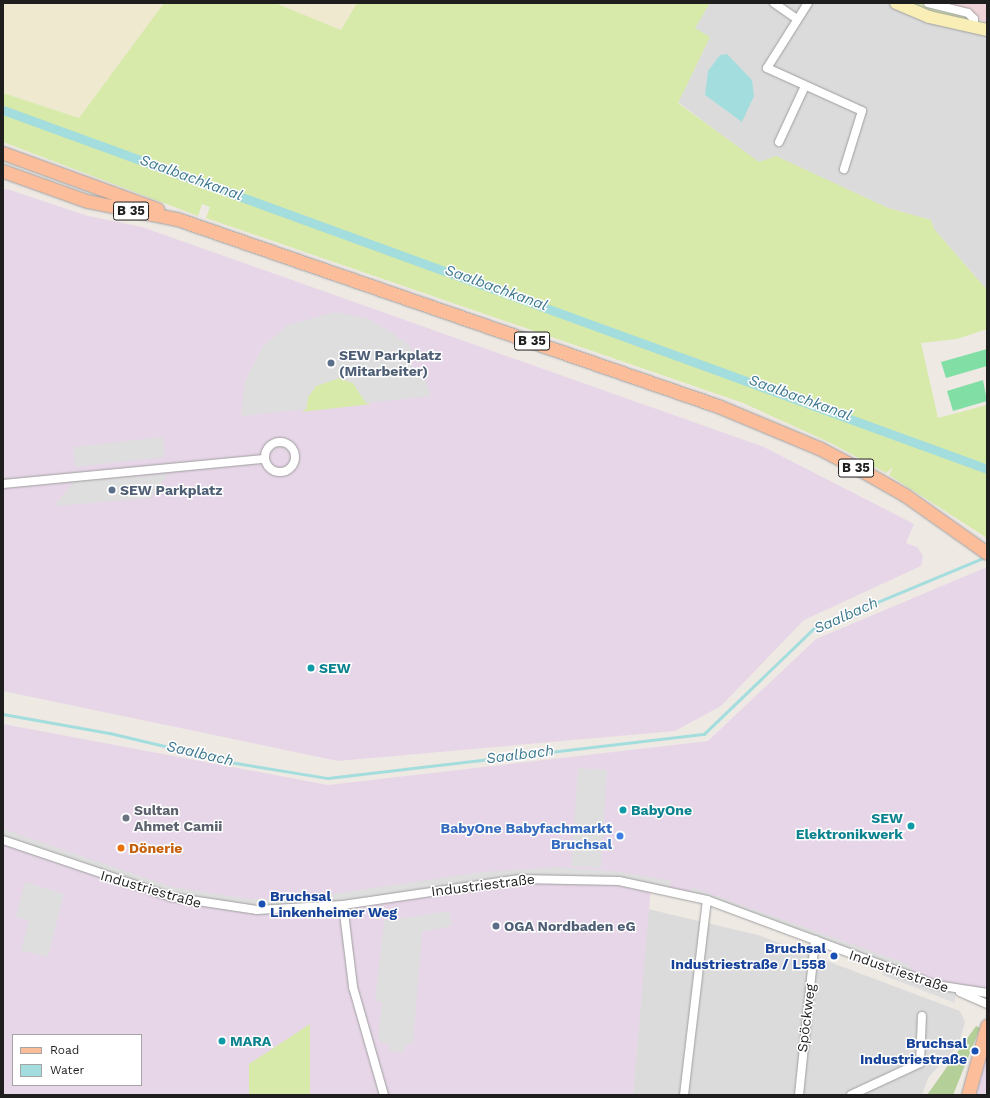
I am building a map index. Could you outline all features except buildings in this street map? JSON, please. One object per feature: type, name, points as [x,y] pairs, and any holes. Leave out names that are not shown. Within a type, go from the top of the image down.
[{"type":"main road","points":[[896,3],[929,17],[987,30]]},
{"type":"main road","name":"B 35","points":[[3,153],[176,219],[774,428],[905,495],[984,550]]},
{"type":"main road","name":"B 35","points":[[4,172],[87,201],[176,219]]},
{"type":"main road","points":[[968,1095],[984,1049],[987,1026]]},
{"type":"street","points":[[774,3],[797,19]]},
{"type":"street","points":[[808,3],[767,68],[862,111],[844,169]]},
{"type":"street","points":[[928,3],[968,13],[974,19],[974,28]]},
{"type":"street","points":[[779,142],[805,86]]},
{"type":"street","points":[[3,484],[264,459]]},
{"type":"street","name":"Industriestraße","points":[[3,840],[136,887],[202,904],[257,910],[343,905],[492,881],[559,877],[626,882],[707,900],[956,990],[987,1004]]},
{"type":"street","points":[[684,1095],[707,900]]},
{"type":"street","points":[[343,905],[353,986],[384,1095]]},
{"type":"street","name":"Spöckweg","points":[[799,1095],[815,940]]},
{"type":"street","name":"Industriestraße","points":[[956,990],[987,993]]},
{"type":"street","points":[[851,1095],[920,1063],[922,1016]]},
{"type":"shaded area","points":[[3,3],[164,3],[79,118],[3,93]]},
{"type":"shaded area","points":[[275,3],[357,3],[341,30]]},
{"type":"shaded area","points":[[710,3],[896,3],[987,30],[987,290],[934,229],[931,220],[888,208],[776,157],[759,163],[678,102],[710,37],[694,28]]},
{"type":"shaded area","points":[[948,3],[987,3],[987,23],[949,4]]},
{"type":"shaded area","points":[[7,189],[88,216],[142,227],[764,447],[914,524],[906,543],[917,547],[923,556],[921,566],[804,620],[721,706],[675,731],[338,761],[3,691],[3,190]]},
{"type":"shaded area","name":"SEW Parkplatz (Mitarbeiter)","points":[[335,312],[370,319],[407,343],[415,353],[410,357],[411,365],[419,374],[424,373],[431,396],[366,403],[353,383],[339,378],[316,386],[308,397],[306,409],[241,416],[245,381],[263,346],[288,325]]},
{"type":"shaded area","name":"SEW Parkplatz","points":[[163,437],[165,457],[75,467],[73,447]]},
{"type":"shaded area","name":"SEW Parkplatz","points":[[168,474],[151,498],[54,506],[74,482]]},
{"type":"shaded area","points":[[987,567],[987,997],[956,990],[737,910],[651,887],[633,1095],[3,1095],[3,724],[328,785],[708,741],[816,639]]},
{"type":"shaded area","points":[[578,768],[607,770],[601,868],[571,866]]},
{"type":"shaded area","points":[[3,829],[172,887],[250,899],[298,899],[482,872],[559,867],[621,872],[671,881],[670,890],[559,877],[299,910],[181,900],[3,840]]},
{"type":"shaded area","points":[[25,882],[64,894],[48,957],[21,950],[29,920],[16,917]]},
{"type":"shaded area","points":[[691,887],[908,964],[918,978],[956,990],[955,1003],[882,975],[885,967],[688,895]]},
{"type":"shaded area","points":[[648,909],[758,935],[960,1011],[965,1022],[959,1044],[928,1078],[922,1095],[633,1095]]},
{"type":"shaded area","points":[[449,911],[452,926],[422,932],[413,1044],[405,1044],[404,1053],[389,1051],[390,1045],[380,1041],[378,1036],[382,1002],[375,1001],[384,921]]},
{"type":"shaded area","points":[[987,1048],[987,1095],[969,1095]]},
{"type":"green space","points":[[164,3],[275,3],[341,30],[357,3],[710,3],[695,28],[710,37],[678,103],[759,162],[776,156],[888,208],[931,220],[934,229],[987,290],[987,329],[957,339],[921,343],[938,418],[987,405],[987,538],[889,475],[893,467],[886,473],[831,443],[743,403],[206,218],[210,207],[202,204],[198,216],[3,142],[3,93],[79,118]]},
{"type":"green space","points":[[896,3],[948,3],[953,9],[968,13],[974,28]]},
{"type":"green space","points":[[987,349],[987,366],[946,378],[941,362]]},
{"type":"green space","points":[[339,378],[353,383],[366,403],[372,404],[301,412],[306,409],[308,397],[316,386]]},
{"type":"green space","points":[[983,380],[987,401],[953,411],[947,391]]},
{"type":"green space","points":[[310,1024],[310,1095],[249,1095],[249,1064]]},
{"type":"green space","points":[[976,1026],[980,1028],[953,1095],[927,1095]]},
{"type":"water","points":[[727,54],[752,80],[754,96],[742,122],[705,95],[708,71],[720,55]]},
{"type":"waterway","name":"Saalbachkanal","points":[[3,110],[987,469]]},
{"type":"waterway","name":"Saalbach","points":[[3,714],[110,733],[236,763],[328,778],[704,734],[813,629],[985,557]]},
{"type":"place","name":"SEW Parkplatz (Mitarbeiter)","points":[[331,363]]},
{"type":"place","name":"SEW Parkplatz","points":[[112,490]]},
{"type":"place","name":"SEW","points":[[311,668]]},
{"type":"place","name":"BabyOne","points":[[623,810]]},
{"type":"place","name":"Sultan Ahmet Camii","points":[[126,818]]},
{"type":"place","name":"SEW Elektronikwerk","points":[[911,826]]},
{"type":"place","name":"BabyOne Babyfachmarkt Bruchsal","points":[[620,836]]},
{"type":"place","name":"Dönerie","points":[[121,848]]},
{"type":"place","name":"Bruchsal Linkenheimer Weg","points":[[262,904]]},
{"type":"place","name":"OGA Nordbaden eG","points":[[496,926]]},
{"type":"place","name":"Bruchsal Industriestraße / L558","points":[[834,956]]},
{"type":"place","name":"MARA","points":[[222,1041]]},
{"type":"place","name":"Bruchsal Industriestraße","points":[[975,1051]]}]
